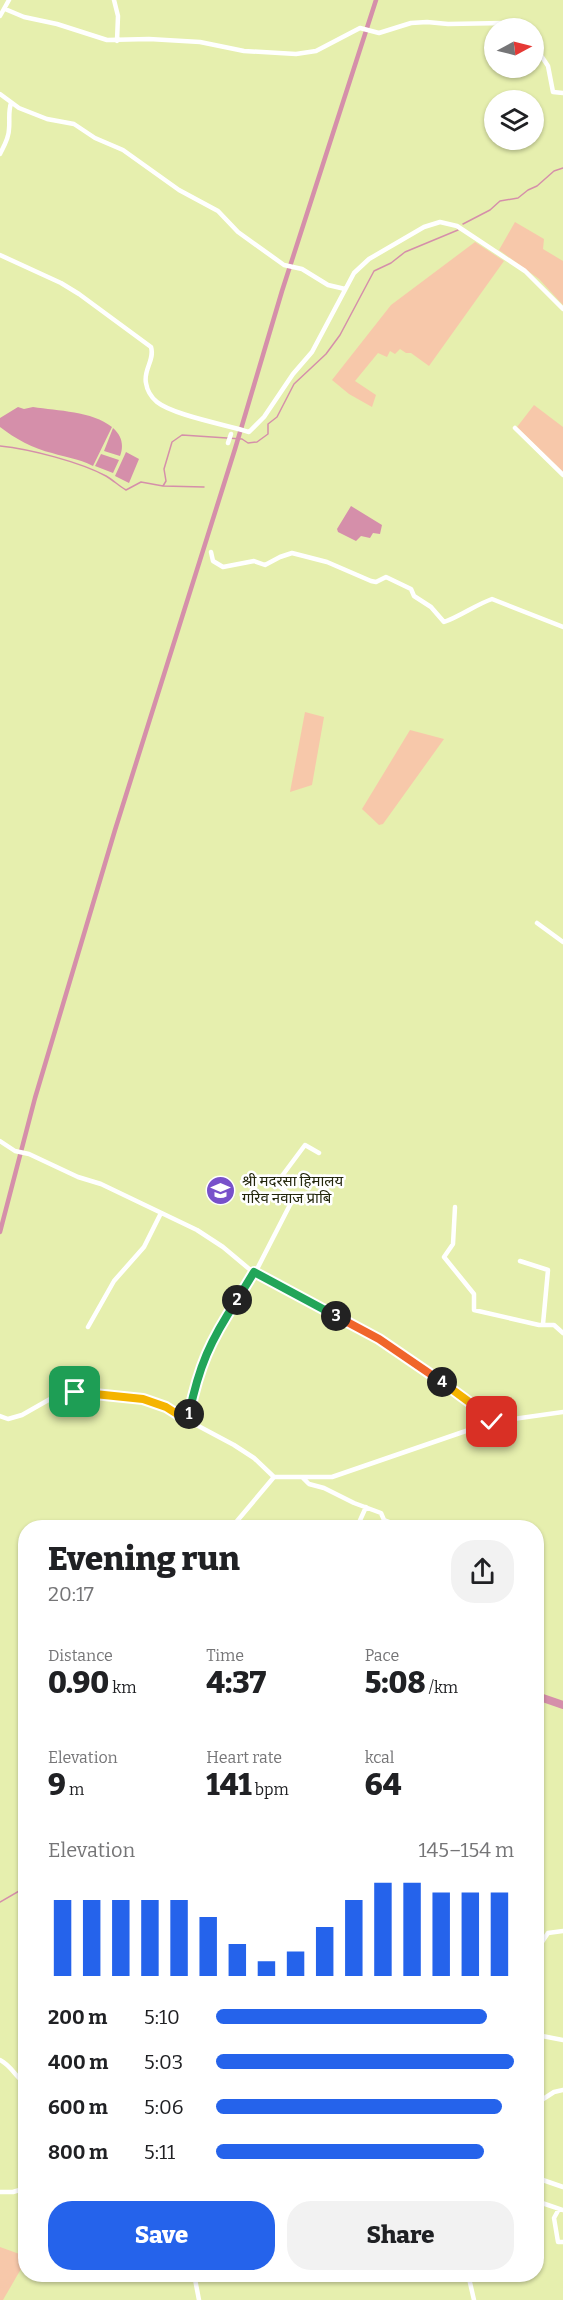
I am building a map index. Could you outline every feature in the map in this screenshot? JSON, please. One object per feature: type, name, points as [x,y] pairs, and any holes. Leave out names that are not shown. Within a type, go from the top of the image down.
[{"type":"street","points":[[0,16],[9,0]]},
{"type":"street","points":[[114,0],[118,16],[117,41]]},
{"type":"street","points":[[5,9],[24,17],[57,24],[106,40],[149,39],[200,42],[244,51],[303,53],[316,51],[360,28],[374,33],[411,23],[484,23]]},
{"type":"street","points":[[544,60],[548,66],[554,92],[563,93]]},
{"type":"street","points":[[0,94],[11,103],[47,119],[74,124],[95,138],[132,155],[179,190],[218,211],[238,232],[284,265],[302,269],[328,285],[345,289]]},
{"type":"street","points":[[0,154],[8,137],[7,115],[11,103]]},
{"type":"street","points":[[0,255],[70,288],[90,303],[102,308],[152,347],[152,358],[145,378],[148,392],[157,403],[172,411],[249,432],[264,417],[293,374],[312,352],[354,273],[369,259],[424,227],[440,222],[448,222],[457,226],[525,271],[563,309]]},
{"type":"street","points":[[515,428],[563,475]]},
{"type":"street","points":[[228,443],[231,434]]},
{"type":"street","points":[[211,552],[213,561],[223,567],[254,561],[265,565],[292,553],[327,562],[371,581],[376,582],[386,577],[411,590],[414,596],[431,606],[444,622],[492,599],[563,627]]},
{"type":"street","points":[[537,923],[563,942]]},
{"type":"street","points":[[0,1141],[15,1151],[29,1154],[78,1177],[101,1184],[214,1241],[255,1273],[379,1339],[471,1404],[492,1422]]},
{"type":"street","points":[[188,1421],[203,1360],[220,1327],[255,1273],[294,1197],[276,1184],[305,1145],[319,1153]]},
{"type":"street","points":[[455,1207],[453,1244],[444,1257],[474,1293],[474,1310],[554,1325],[563,1333]]},
{"type":"street","points":[[87,1327],[114,1281],[144,1247],[161,1214]]},
{"type":"street","points":[[520,1261],[548,1270],[543,1324]]},
{"type":"street","points":[[0,1416],[8,1419],[21,1416],[66,1390],[143,1399],[166,1407],[234,1444],[254,1458],[274,1477],[303,1478],[332,1477],[492,1422],[563,1412]]},
{"type":"street","points":[[238,1520],[274,1477]]},
{"type":"street","points":[[303,1478],[309,1484],[324,1488],[381,1513],[384,1520]]},
{"type":"street","points":[[360,1520],[366,1507]]},
{"type":"street","points":[[544,1939],[548,1934],[563,1931]]},
{"type":"street","points":[[544,2036],[563,2040]]},
{"type":"street","points":[[0,2060],[10,2066],[18,2078]]},
{"type":"street","points":[[544,2098],[554,2092],[563,2090]]},
{"type":"street","points":[[544,2180],[563,2187]]},
{"type":"street","points":[[0,2192],[18,2190]]},
{"type":"street","points":[[544,2204],[561,2210],[554,2218],[558,2242],[563,2242]]},
{"type":"street","points":[[196,2282],[199,2300]]},
{"type":"street","points":[[470,2282],[474,2300]]},
{"type":"shaded area","points":[[515,222],[544,239],[543,249],[563,261],[563,305],[539,279],[499,250]]},
{"type":"shaded area","points":[[475,242],[504,261],[429,366],[411,353],[400,349],[395,354],[390,351],[387,357],[378,353],[355,381],[376,395],[372,407],[349,394],[332,380],[391,305]]},
{"type":"shaded area","points":[[534,405],[563,427],[563,472],[517,427]]},
{"type":"shaded area","points":[[18,407],[85,415],[112,427],[93,466],[31,446],[0,427],[0,418]]},
{"type":"shaded area","points":[[113,428],[121,441],[120,456],[104,451]]},
{"type":"shaded area","points":[[126,452],[139,459],[129,483],[115,476]]},
{"type":"shaded area","points":[[101,454],[119,460],[113,473],[95,466]]},
{"type":"shaded area","points":[[351,506],[382,525],[380,534],[373,533],[370,538],[361,536],[356,541],[338,532],[337,529]]},
{"type":"shaded area","points":[[305,712],[324,717],[312,785],[290,792]]},
{"type":"shaded area","points":[[410,730],[444,739],[383,824],[379,825],[362,809]]},
{"type":"shaded area","points":[[0,2247],[18,2253],[18,2274],[3,2300],[0,2300]]},
{"type":"waterway","points":[[0,1232],[35,1098],[115,830],[235,449],[282,291],[376,0]]},
{"type":"waterway","points":[[463,224],[490,210],[500,201],[518,198],[537,186],[554,171],[563,168]]},
{"type":"waterway","points":[[163,486],[166,481],[164,469],[172,442],[182,435],[242,439],[248,443],[257,442],[268,434],[268,424],[277,417],[294,384],[326,354],[340,335],[374,271],[391,263],[405,252],[458,230]]},
{"type":"waterway","points":[[0,446],[69,461],[106,476],[126,490],[141,482],[163,486],[204,487]]},
{"type":"waterway","points":[[544,1698],[563,1705]]},
{"type":"waterway","points":[[0,1902],[18,1892]]},
{"type":"place","name":"श्री मदरसा हिमालय गरिव नवाज प्राबि","points":[[221,1190]]},
{"type":"route","points":[[75,1392],[143,1399],[166,1407],[188,1421],[198,1372],[203,1360],[226,1316],[254,1272],[379,1339],[480,1410],[492,1422]]}]
